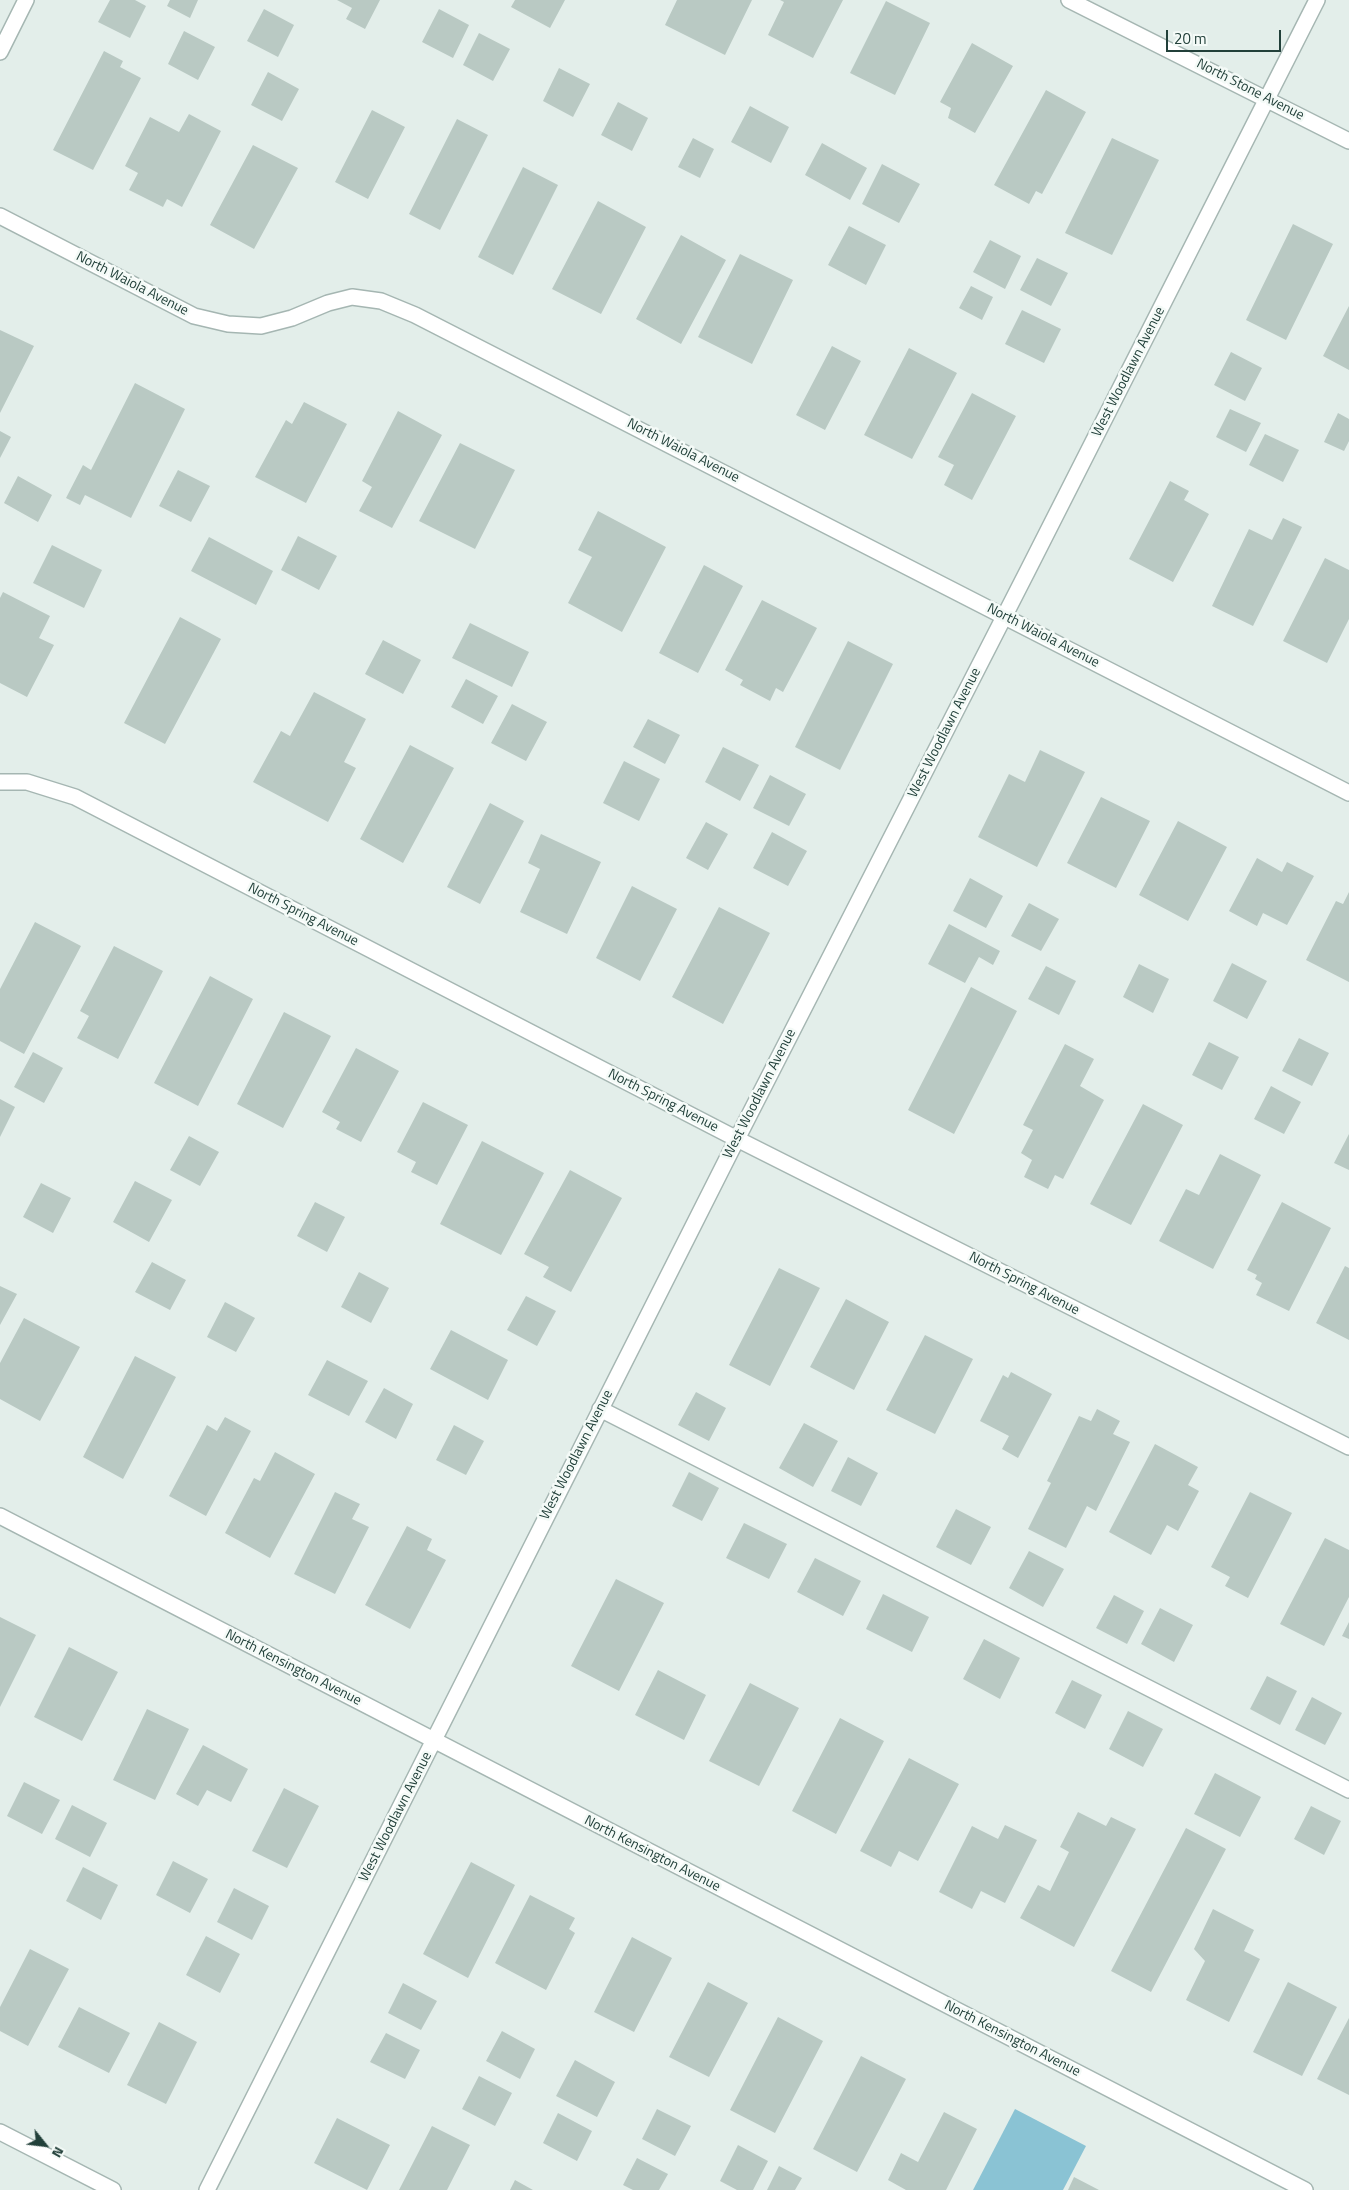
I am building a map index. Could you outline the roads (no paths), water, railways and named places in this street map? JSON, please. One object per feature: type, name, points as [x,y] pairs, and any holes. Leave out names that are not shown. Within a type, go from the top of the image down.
[{"type":"street","points":[[0,52],[26,0]]},
{"type":"street","name":"North Stone Avenue","points":[[1069,0],[1349,141]]},
{"type":"street","name":"West Woodlawn Avenue","points":[[207,2190],[736,1139],[1317,0]]},
{"type":"street","name":"North Waiola Avenue","points":[[0,216],[194,316],[228,324],[261,326],[292,318],[328,303],[352,297],[381,301],[407,311],[1349,793]]},
{"type":"street","name":"North Spring Avenue","points":[[0,782],[26,782],[75,797],[736,1139],[1349,1448]]},
{"type":"street","points":[[600,1409],[1349,1790]]},
{"type":"street","name":"North Kensington Avenue","points":[[0,1516],[1306,2190]]},
{"type":"street","points":[[0,2132],[113,2190]]},
{"type":"water","points":[[1015,2109],[1086,2146],[1063,2190],[973,2190]]}]
